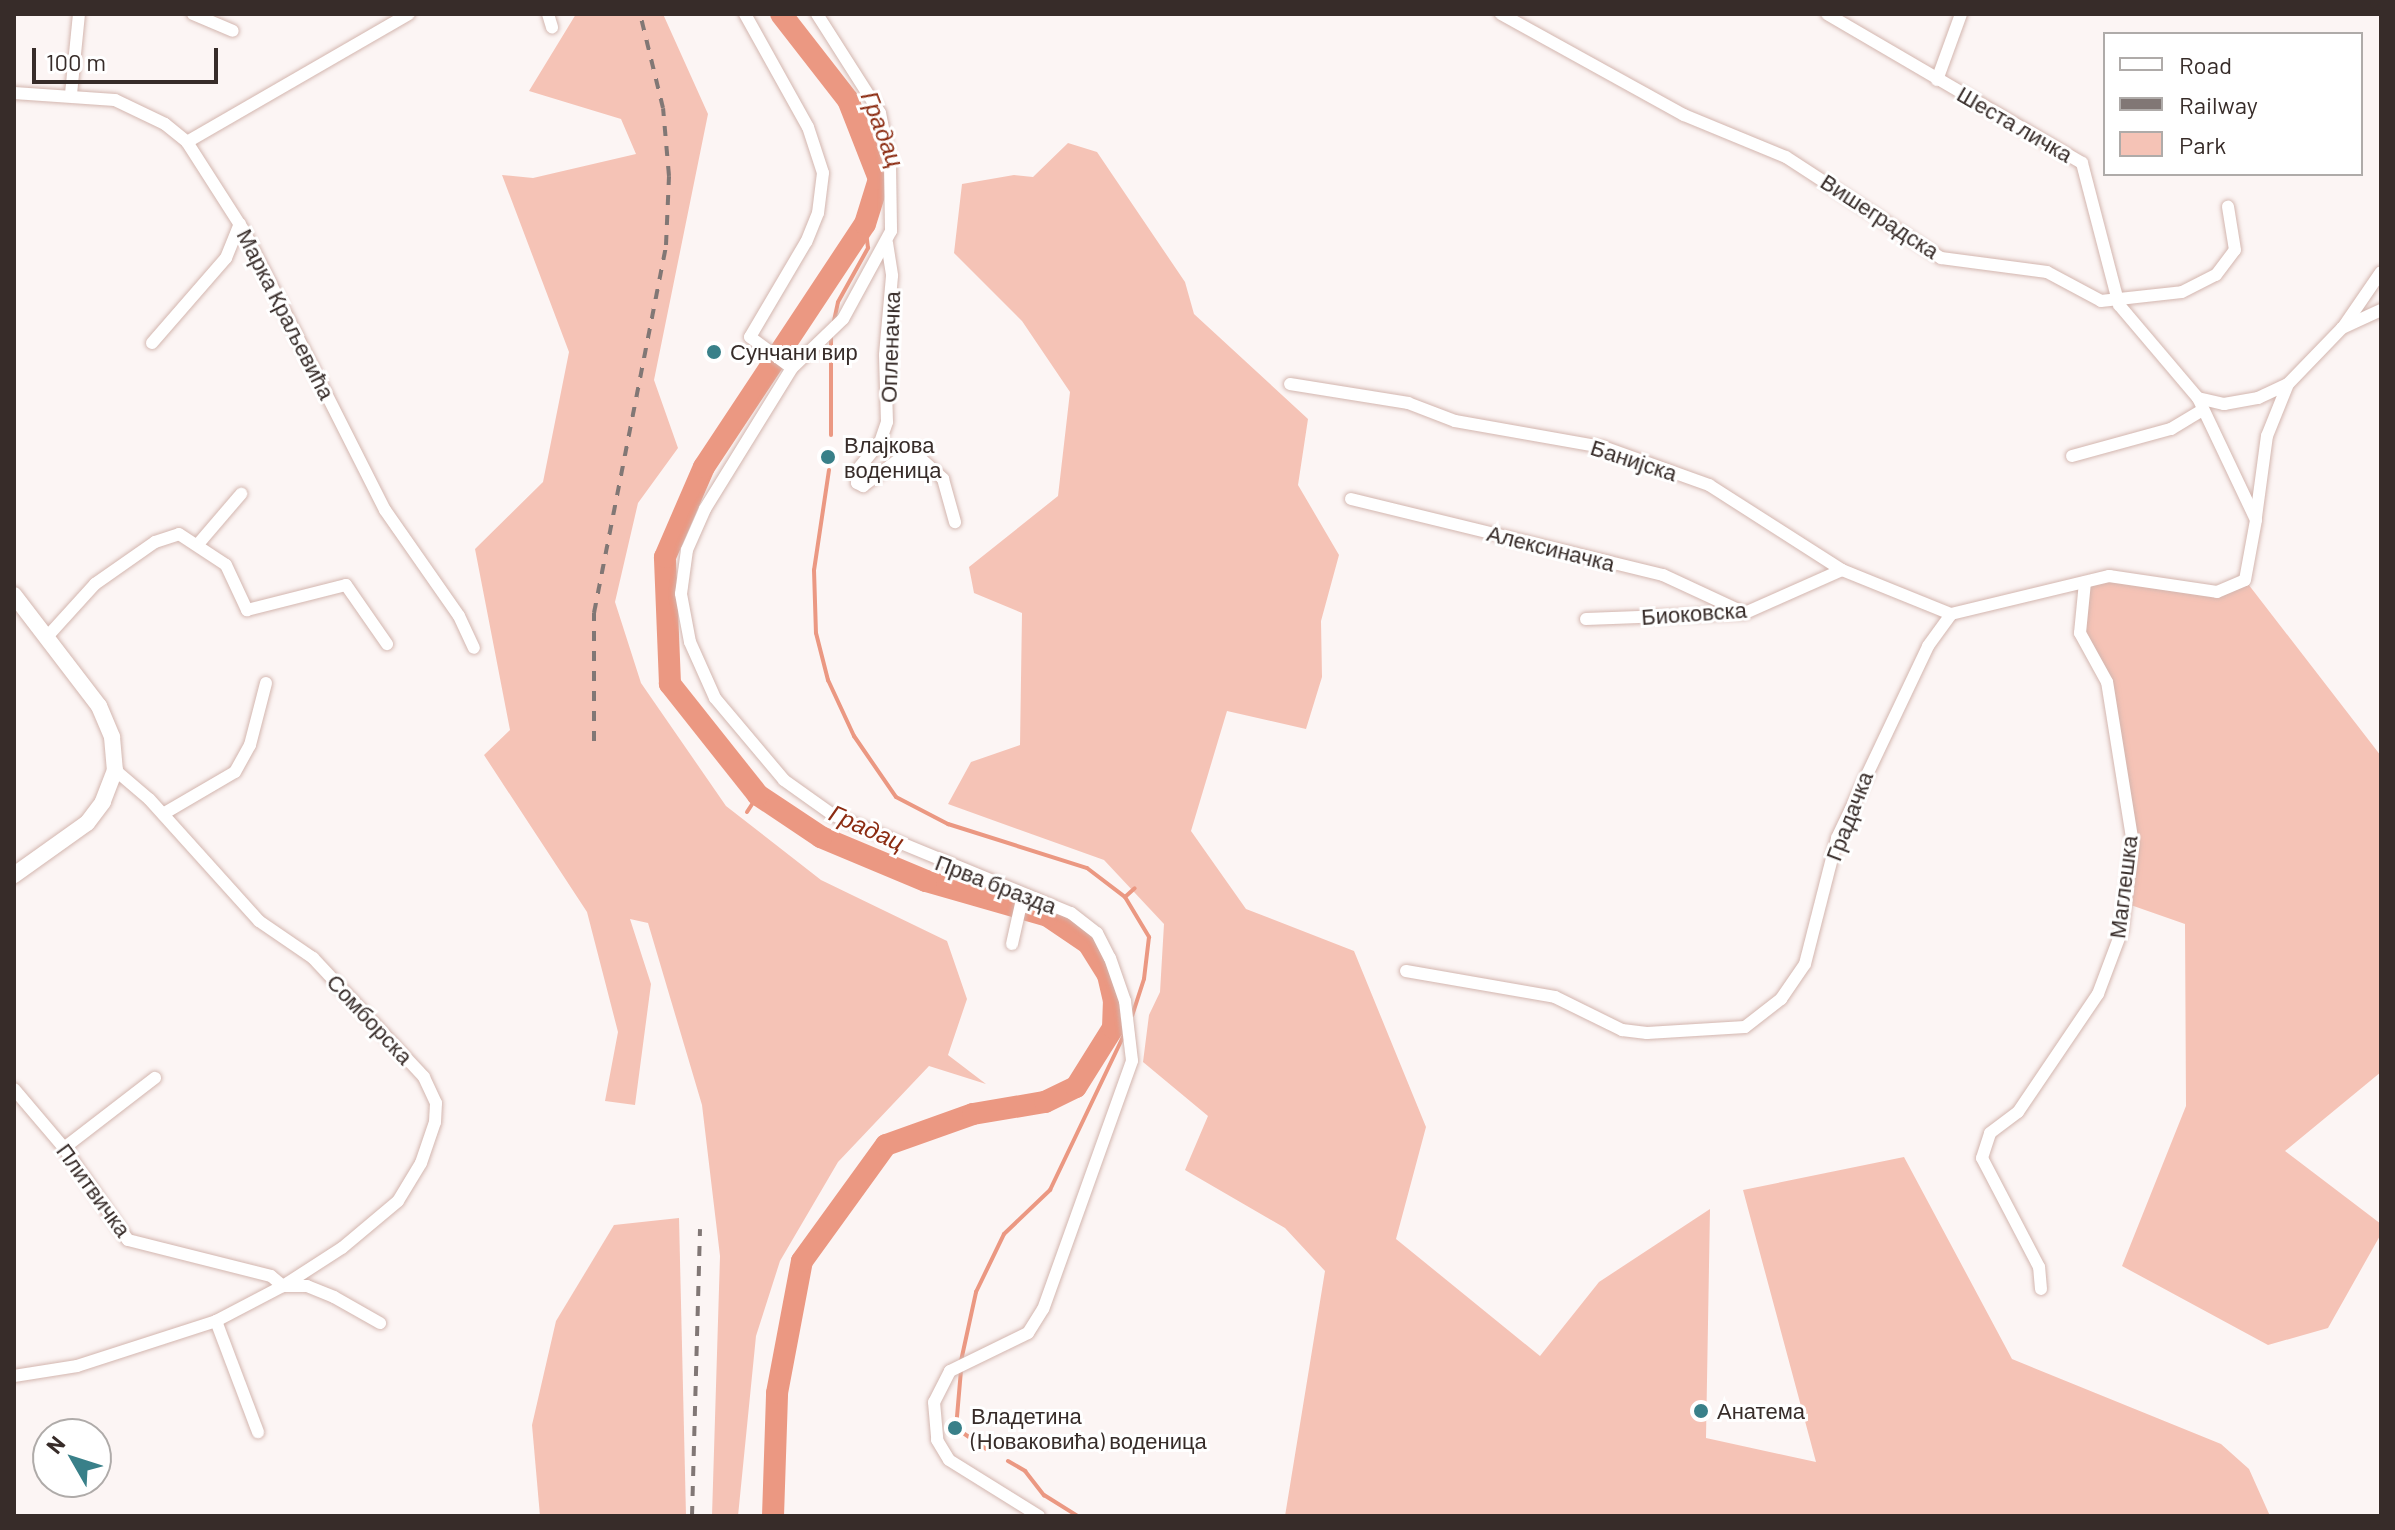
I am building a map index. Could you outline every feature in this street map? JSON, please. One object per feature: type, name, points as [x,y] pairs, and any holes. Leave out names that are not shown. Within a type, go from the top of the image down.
[{"type":"street","points":[[71,94],[79,14]]},
{"type":"street","points":[[193,14],[233,31]]},
{"type":"street","points":[[187,142],[409,14]]},
{"type":"street","points":[[745,14],[808,127],[823,173],[818,213],[794,269],[750,337],[789,365]]},
{"type":"street","name":"Прва бразда","points":[[817,14],[867,91],[887,135],[893,219],[887,243],[839,323],[789,365],[705,509],[687,550],[681,594],[690,642],[715,698],[784,780],[833,815],[1071,913],[1097,933],[1125,1001],[1132,1040],[1132,1061],[1043,1309],[1028,1333],[950,1371],[934,1402],[933,1420],[949,1460],[1039,1516]]},
{"type":"street","name":"Вишеградска","points":[[1501,14],[1684,115],[1786,157],[1941,258],[2047,272],[2096,299],[2182,292],[2216,275],[2235,250],[2228,207]]},
{"type":"street","name":"Шеста личка","points":[[1827,14],[2082,163],[2118,298]]},
{"type":"street","points":[[1937,80],[1961,14]]},
{"type":"street","name":"Марка Краљевића","points":[[14,93],[71,94],[142,111],[187,142],[240,224],[385,510],[459,616],[474,648]]},
{"type":"street","points":[[152,343],[226,258],[240,224]]},
{"type":"street","name":"Опленачка","points":[[887,243],[890,290],[887,422],[880,442],[859,468],[857,483],[863,486],[902,457],[921,459],[943,479],[955,522]]},
{"type":"street","points":[[1951,614],[2109,576],[2217,592],[2239,586],[2251,566],[2267,436],[2288,384],[2342,328],[2381,272]]},
{"type":"street","points":[[863,282],[890,290]]},
{"type":"street","points":[[2118,298],[2131,322],[2201,404],[2256,520]]},
{"type":"street","points":[[2342,328],[2381,310]]},
{"type":"street","name":"Банијска","points":[[1290,384],[1408,403],[1455,421],[1603,447],[1709,485],[1842,570],[1951,614]]},
{"type":"street","points":[[2072,456],[2171,429],[2201,404],[2242,403],[2288,384]]},
{"type":"street","points":[[199,543],[241,494]]},
{"type":"street","name":"Алексиначка","points":[[1351,499],[1663,575],[1745,613]]},
{"type":"street","points":[[46,638],[91,587],[155,542],[179,534],[199,543],[226,565],[247,610],[346,585],[387,644]]},
{"type":"street","name":"Биоковска","points":[[1586,619],[1745,613],[1842,570]]},
{"type":"street","name":"Маглешка","points":[[2041,1289],[2039,1267],[1982,1158],[1990,1133],[2018,1112],[2098,994],[2122,930],[2133,844],[2107,682],[2080,633],[2085,582]]},
{"type":"street","points":[[14,595],[103,713],[115,770],[103,802],[87,823],[14,875]]},
{"type":"street","name":"Градачка","points":[[1406,971],[1555,997],[1622,1030],[1647,1033],[1745,1027],[1781,999],[1805,964],[1837,838],[1915,671],[1951,614]]},
{"type":"street","points":[[163,814],[235,772],[250,745],[266,683]]},
{"type":"street","name":"Сомборска","points":[[14,1376],[77,1366],[216,1321],[283,1286],[342,1248],[398,1201],[431,1139],[436,1103],[424,1077],[313,958],[259,921],[163,814],[115,770]]},
{"type":"street","points":[[1012,944],[1013,925],[1023,895]]},
{"type":"street","points":[[64,1148],[155,1078]]},
{"type":"street","name":"Плитвичка","points":[[14,1089],[64,1148],[118,1230],[134,1244],[271,1276],[283,1286],[321,1291],[380,1323]]},
{"type":"street","points":[[216,1321],[258,1432]]},
{"type":"green space","points":[[576,14],[663,14],[708,114],[654,380],[678,448],[638,503],[615,602],[641,683],[726,806],[821,880],[947,941],[967,999],[948,1055],[986,1084],[929,1066],[838,1162],[780,1261],[756,1336],[738,1516],[712,1516],[720,1256],[702,1105],[648,923],[630,919],[651,984],[635,1105],[605,1101],[618,1032],[587,912],[484,755],[510,730],[475,549],[543,482],[569,352],[502,175],[533,178],[636,154],[621,119],[529,91]]},
{"type":"green space","points":[[1068,143],[1097,152],[1185,282],[1194,314],[1308,419],[1298,485],[1339,555],[1321,621],[1322,677],[1306,729],[1227,711],[1191,831],[1246,909],[1354,951],[1426,1127],[1396,1239],[1540,1356],[1599,1282],[1710,1209],[1706,1438],[1816,1462],[1743,1190],[1904,1157],[2012,1359],[2221,1444],[2249,1469],[2270,1516],[1285,1516],[1325,1271],[1285,1228],[1185,1170],[1208,1116],[1143,1062],[1149,1015],[1160,992],[1164,924],[1104,860],[948,804],[971,762],[1020,745],[1022,613],[974,593],[969,567],[1058,496],[1070,392],[1022,321],[954,253],[962,184],[1014,175],[1033,177]]},
{"type":"green space","points":[[2109,576],[2217,592],[2245,580],[2381,756],[2381,1072],[2285,1151],[2381,1224],[2381,1234],[2328,1328],[2268,1345],[2122,1266],[2186,1106],[2185,924],[2125,903],[2133,844],[2107,682],[2080,633],[2085,582]]},
{"type":"green space","points":[[679,1218],[686,1516],[540,1516],[532,1425],[556,1321],[614,1225]]},
{"type":"waterway","name":"Градац","points":[[773,1516],[777,1393],[802,1261],[886,1145],[973,1114],[1045,1102],[1076,1087],[1113,1028],[1114,1001],[1108,975],[1089,944],[1048,916],[926,881],[821,837],[758,795],[670,684],[665,557],[704,467],[865,224],[879,179],[848,100],[781,14]]},
{"type":"waterway","points":[[834,321],[838,302],[868,248],[865,224]]},
{"type":"waterway","points":[[831,338],[831,435]]},
{"type":"waterway","points":[[829,470],[814,570],[816,633],[828,680],[854,736],[896,797],[948,824],[1087,868],[1125,897],[1149,937],[1144,979],[1132,1015]]},
{"type":"waterway","points":[[747,812],[758,795]]},
{"type":"waterway","points":[[1125,897],[1135,888]]},
{"type":"waterway","points":[[961,1361],[976,1292],[1004,1234],[1050,1190],[1124,1035]]},
{"type":"waterway","points":[[961,1370],[956,1428],[986,1449]]},
{"type":"waterway","points":[[1008,1461],[1025,1471],[1044,1495],[1077,1516]]},
{"type":"railway","points":[[594,741],[594,613],[666,245],[669,176],[663,108],[640,14]]},
{"type":"railway","points":[[692,1516],[700,1229]]},
{"type":"place","name":"Сунчани вир","points":[[714,352]]},
{"type":"place","name":"Влајкова воденица","points":[[828,457]]},
{"type":"place","name":"Анатема","points":[[1701,1411]]},
{"type":"place","name":"Владетина (Новаковића) воденица","points":[[955,1428]]}]
